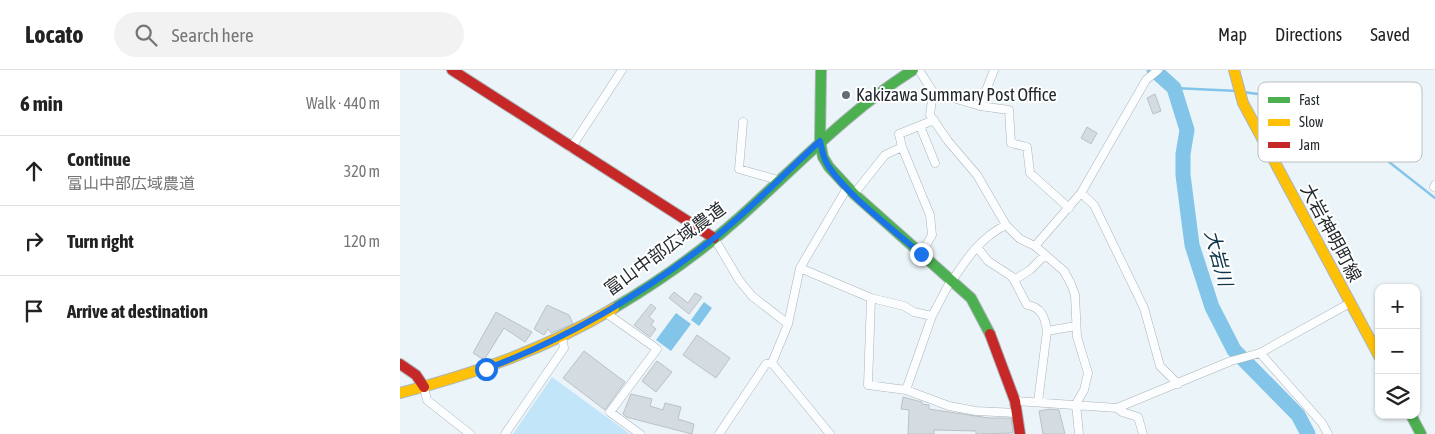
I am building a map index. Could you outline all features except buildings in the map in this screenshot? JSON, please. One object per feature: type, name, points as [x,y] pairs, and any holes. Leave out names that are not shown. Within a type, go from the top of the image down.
[{"type":"street","points":[[452,70],[714,238],[739,280],[752,296],[788,324]]},
{"type":"street","points":[[571,148],[622,70]]},
{"type":"street","points":[[821,70],[820,141],[829,167],[850,191],[971,298],[987,326],[1016,401],[1020,434]]},
{"type":"street","name":"富山中部広域農道","points":[[400,393],[486,369],[562,337],[606,313],[647,287],[714,238],[857,108],[913,70]]},
{"type":"street","points":[[919,70],[933,92],[930,115],[948,141],[977,175],[1006,225],[1020,239],[1035,246],[1064,271],[1071,284],[1075,295],[1076,326],[1088,373],[1084,390],[1076,404],[1079,434]]},
{"type":"street","points":[[980,106],[994,70]]},
{"type":"street","points":[[1035,246],[1081,193],[1111,137],[1146,80],[1158,70]]},
{"type":"street","name":"大岩神明町線","points":[[1234,70],[1243,103],[1258,131]]},
{"type":"street","points":[[933,92],[980,106],[1009,110],[1011,143],[1027,147],[1030,173],[1069,208]]},
{"type":"street","points":[[921,254],[932,235],[930,215],[902,147],[899,134],[934,120]]},
{"type":"street","points":[[743,122],[739,168],[778,180]]},
{"type":"street","points":[[920,126],[935,163]]},
{"type":"street","points":[[772,364],[788,324],[800,268],[850,191],[885,155],[902,147]]},
{"type":"street","name":"大岩神明町線","points":[[1275,162],[1375,349]]},
{"type":"street","points":[[1081,193],[1094,205],[1144,308],[1160,366],[1178,384]]},
{"type":"street","points":[[906,390],[932,316],[952,281],[970,253],[990,234],[1006,225]]},
{"type":"street","points":[[977,247],[988,261],[1011,276],[1027,305],[1034,306],[1043,313],[1046,331],[1038,402]]},
{"type":"street","points":[[1014,280],[1030,270],[1046,255]]},
{"type":"street","points":[[800,268],[871,298],[904,306],[914,312],[932,316]]},
{"type":"street","points":[[871,298],[868,385],[906,390],[949,406],[976,411],[1017,412]]},
{"type":"street","points":[[1016,401],[1117,408],[1231,361],[1260,353],[1350,303]]},
{"type":"street","points":[[606,313],[657,349],[610,412],[640,434]]},
{"type":"street","points":[[1046,331],[1076,326]]},
{"type":"street","points":[[504,434],[564,348],[562,337]]},
{"type":"street","points":[[1260,353],[1322,423],[1328,434]]},
{"type":"street","points":[[400,364],[416,374],[424,387],[427,400],[470,434]]},
{"type":"street","points":[[719,434],[766,364],[772,364]]},
{"type":"street","points":[[772,364],[829,434]]},
{"type":"street","points":[[1117,408],[1122,412],[1138,417],[1143,434]]},
{"type":"street","points":[[1413,419],[1421,434]]},
{"type":"shaded area","points":[[552,377],[630,434],[513,434]]},
{"type":"water","points":[[704,302],[712,308],[699,326],[691,320]]},
{"type":"water","points":[[676,313],[691,324],[671,351],[656,340]]},
{"type":"waterway","name":"大岩川","points":[[1154,70],[1174,88],[1187,130],[1183,154],[1183,175],[1192,245],[1212,307],[1234,350],[1298,415],[1308,434]]},
{"type":"waterway","points":[[1174,88],[1238,91]]},
{"type":"waterway","points":[[1243,92],[1258,94]]},
{"type":"waterway","points":[[1389,162],[1435,198]]},
{"type":"traffic: fast","points":[[821,70],[820,141],[823,157],[829,167],[854,194],[971,298],[990,334]]},
{"type":"traffic: fast","points":[[614,308],[647,288],[695,254],[740,217],[845,121],[889,86],[913,70]]},
{"type":"traffic: fast","points":[[1413,419],[1421,434]]},
{"type":"traffic: slow","points":[[1234,70],[1243,103],[1258,131]]},
{"type":"traffic: slow","points":[[1275,162],[1375,349]]},
{"type":"traffic: slow","points":[[400,393],[456,377],[536,348],[563,336],[614,308]]},
{"type":"traffic: jam","points":[[452,70],[714,238]]},
{"type":"traffic: jam","points":[[990,334],[1015,401],[1020,434]]},
{"type":"traffic: jam","points":[[400,364],[416,375],[424,387]]},
{"type":"place","name":"Kakizawa Summary Post Office","points":[[846,95]]},
{"type":"route","points":[[486,369],[524,355],[566,335],[647,287],[714,238],[820,141],[829,167],[847,188],[921,254]]}]
